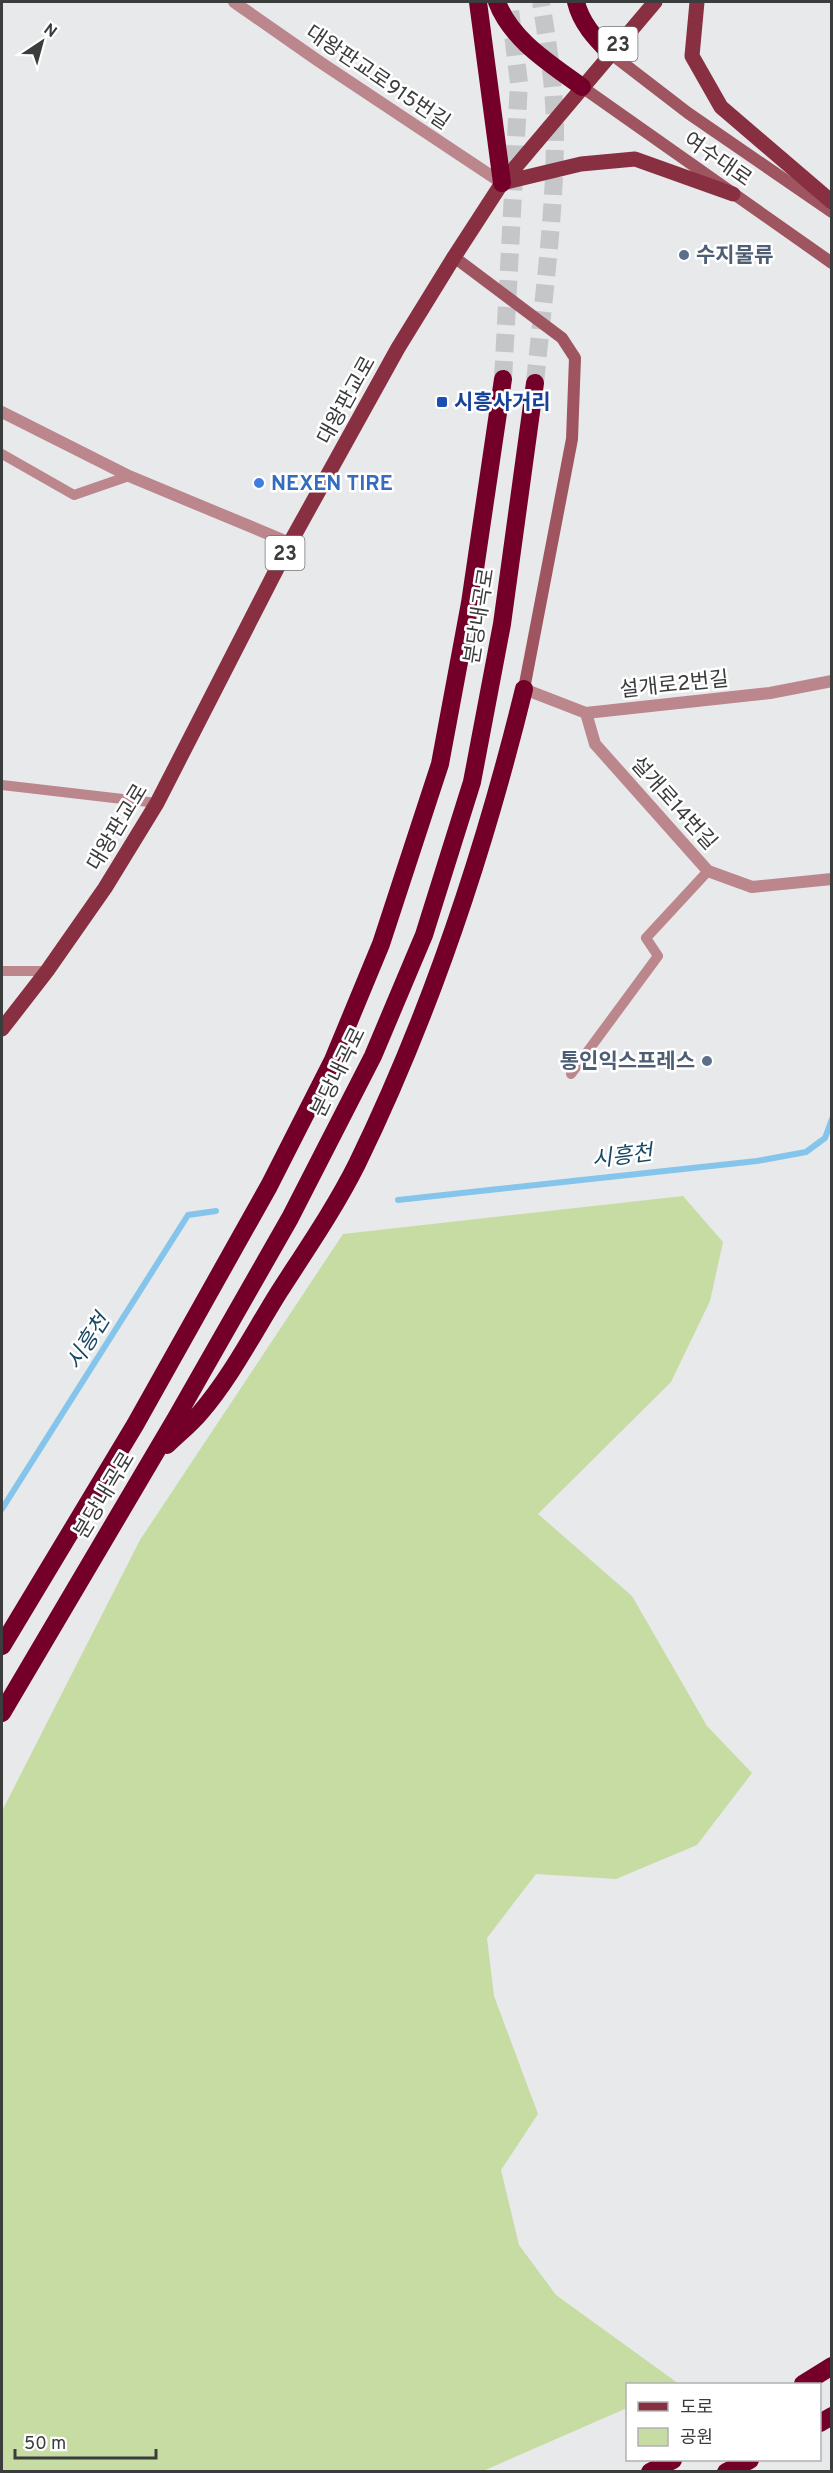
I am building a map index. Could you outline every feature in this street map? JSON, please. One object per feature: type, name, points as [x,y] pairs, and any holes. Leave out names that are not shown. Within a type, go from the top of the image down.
[{"type":"highway","points":[[478,2],[502,183]]},
{"type":"highway","points":[[497,2],[501,11],[533,50],[582,87]]},
{"type":"highway","points":[[576,2],[579,14],[592,36],[610,53]]},
{"type":"highway","name":"분당내곡로","points":[[2,1646],[135,1425],[269,1186],[333,1060],[381,944],[440,764],[470,603],[503,379]]},
{"type":"highway","name":"분당내곡로","points":[[2,1713],[151,1461],[290,1218],[373,1056],[423,935],[472,782],[502,624],[535,383]]},
{"type":"highway","points":[[151,1461],[207,1404],[322,1224],[356,1165],[390,1092],[465,903],[498,794],[524,689]]},
{"type":"highway","points":[[806,2383],[831,2366]]},
{"type":"highway","points":[[650,2472],[671,2461]]},
{"type":"highway","points":[[726,2472],[748,2461]]},
{"type":"main road","name":"대왕판교로","points":[[2,1029],[47,971],[105,888],[157,803],[290,543],[398,348],[454,257],[502,183],[655,2]]},
{"type":"main road","points":[[697,2],[692,56],[721,107],[831,202]]},
{"type":"main road","name":"여수대로","points":[[610,53],[688,113],[831,212]]},
{"type":"main road","name":"여수대로","points":[[582,87],[831,263]]},
{"type":"main road","points":[[502,183],[581,164],[635,159],[733,194]]},
{"type":"main road","points":[[454,257],[562,338],[576,358],[572,439],[524,689]]},
{"type":"street","name":"대왕판교로915번길","points":[[234,2],[502,183]]},
{"type":"street","points":[[2,412],[129,476],[290,543]]},
{"type":"street","name":"설개로2번길","points":[[524,689],[586,713],[770,693],[831,681]]},
{"type":"street","name":"설개로14번길","points":[[586,713],[595,744],[708,871],[752,887],[831,879]]},
{"type":"lane","points":[[2,454],[74,495],[129,476]]},
{"type":"lane","points":[[2,785],[157,803]]},
{"type":"lane","points":[[571,1074],[658,956],[646,938],[708,871]]},
{"type":"lane","points":[[2,971],[47,971]]},
{"type":"green space","points":[[683,1196],[723,1242],[710,1301],[671,1382],[538,1514],[632,1596],[707,1726],[752,1773],[697,1845],[616,1879],[536,1874],[487,1938],[494,1996],[538,2114],[501,2170],[519,2245],[556,2295],[678,2383],[626,2383],[626,2408],[483,2471],[2,2471],[2,1811],[140,1540],[343,1234]]},
{"type":"waterway","name":"시흥천","points":[[398,1200],[757,1161],[806,1152],[825,1138],[832,1119]]},
{"type":"waterway","name":"시흥천","points":[[2,1509],[188,1215],[216,1211]]},
{"type":"tunnel","points":[[503,379],[519,83],[509,2]]},
{"type":"tunnel","points":[[535,383],[551,227],[555,133],[549,50],[541,2]]},
{"type":"place","name":"수지물류","points":[[684,255]]},
{"type":"place","name":"시흥사거리","points":[[442,402]]},
{"type":"place","name":"NEXEN TIRE","points":[[259,483]]},
{"type":"place","name":"통인익스프레스","points":[[707,1061]]}]
